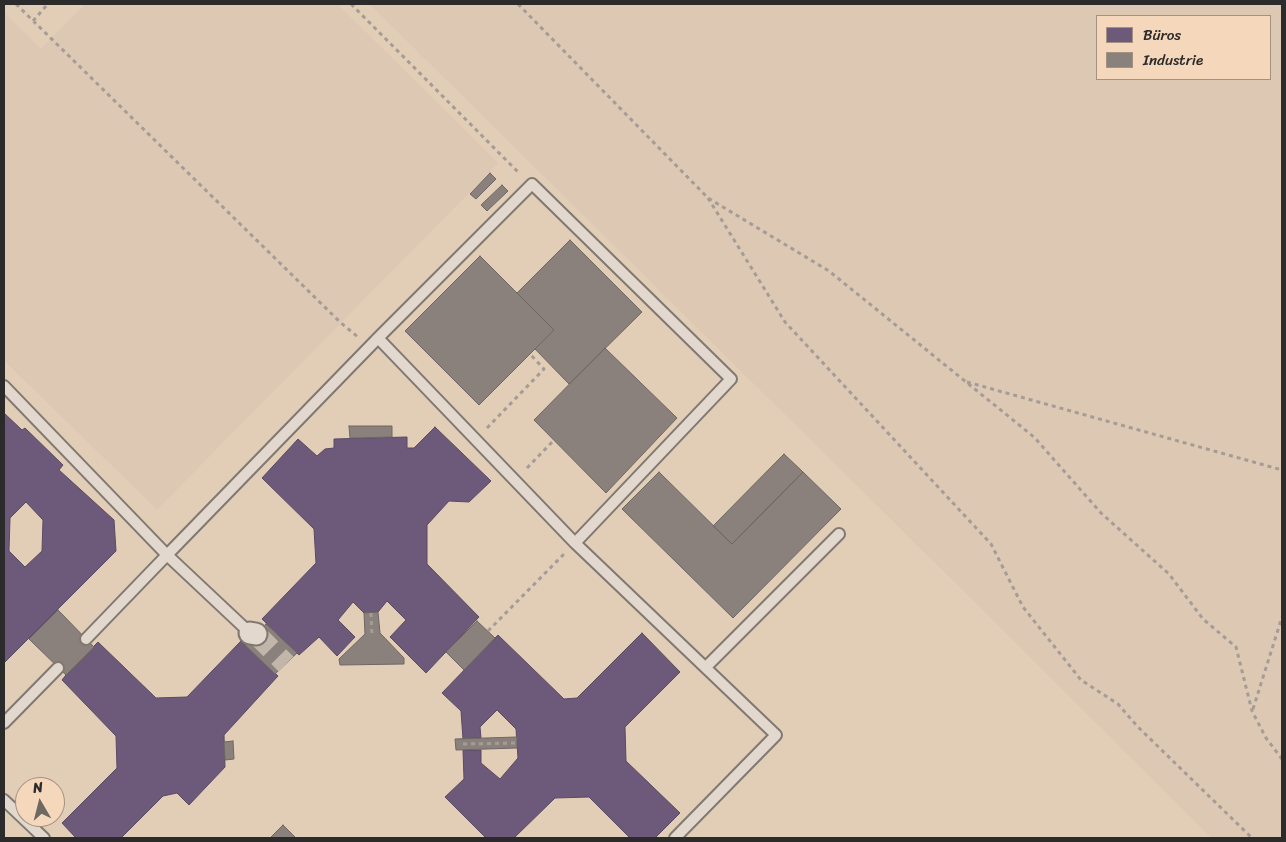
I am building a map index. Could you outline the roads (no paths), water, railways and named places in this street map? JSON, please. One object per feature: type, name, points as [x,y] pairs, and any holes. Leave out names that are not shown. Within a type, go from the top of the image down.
[{"type":"lane","points":[[86,639],[378,338],[532,184],[731,379],[575,543]]},
{"type":"lane","points":[[378,338],[575,543],[776,735],[674,838]]},
{"type":"lane","points":[[4,386],[167,555],[253,634]]},
{"type":"lane","points":[[706,667],[839,534]]},
{"type":"lane","points":[[4,723],[58,668]]},
{"type":"lane","points":[[4,800],[44,838]]},
{"type":"tunnel","points":[[256,634],[286,664]]}]
